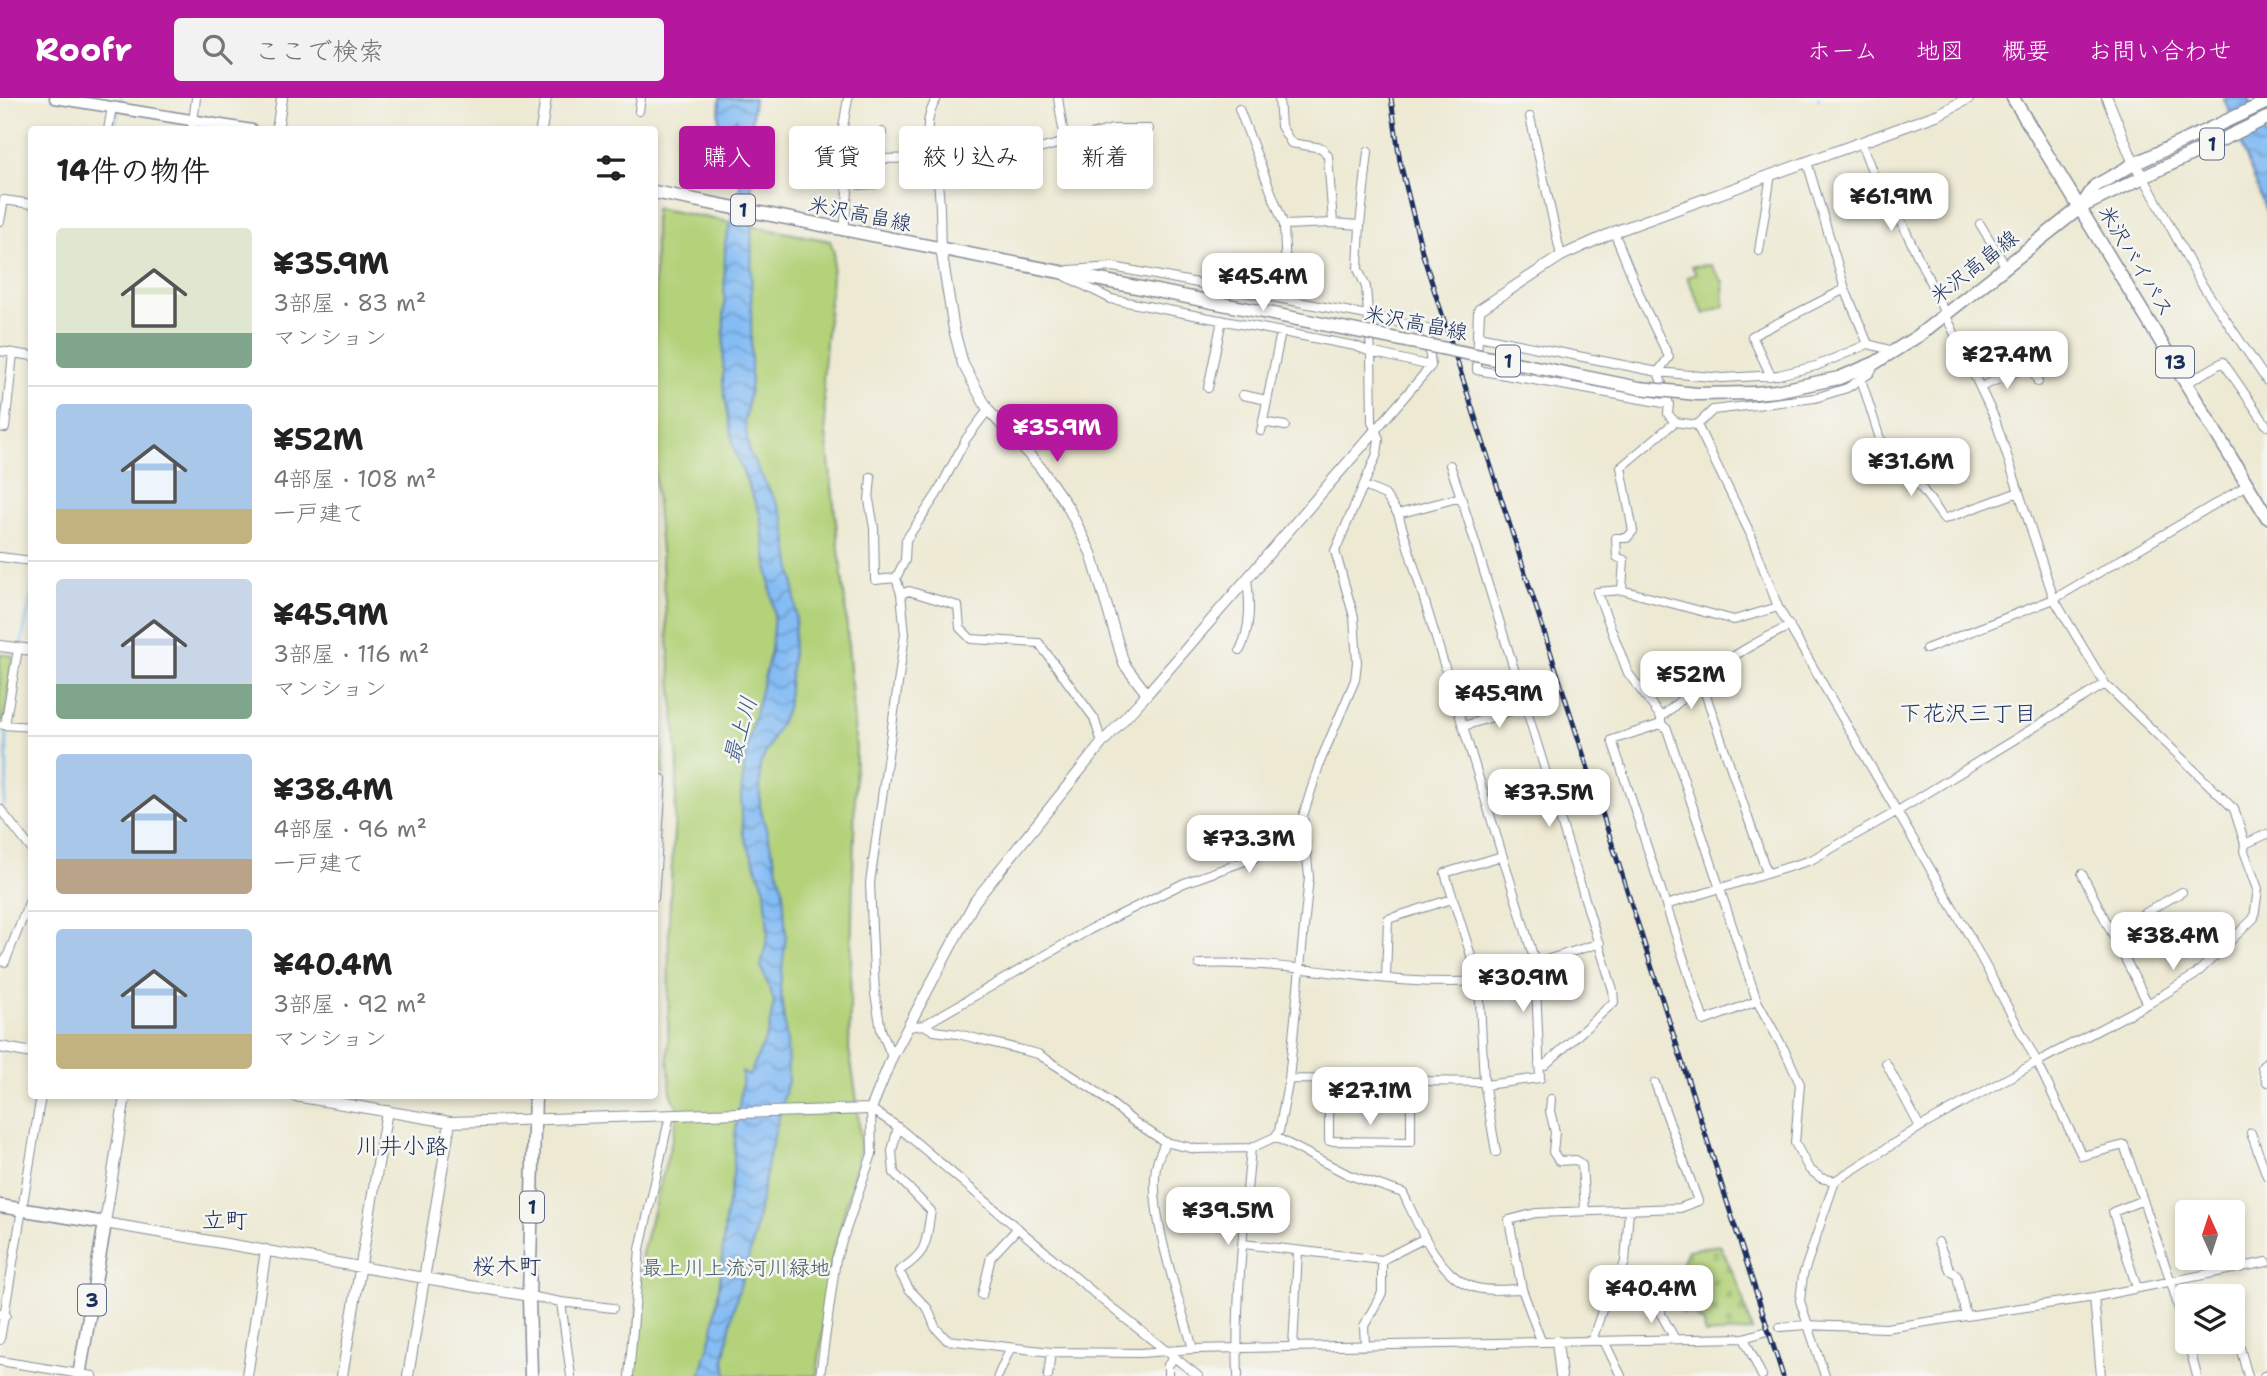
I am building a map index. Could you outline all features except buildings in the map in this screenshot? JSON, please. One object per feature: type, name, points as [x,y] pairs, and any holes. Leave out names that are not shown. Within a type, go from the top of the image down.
[{"type":"main road","points":[[55,98],[212,126]]},
{"type":"main road","name":"米沢バイパス","points":[[2013,98],[2267,517]]},
{"type":"main road","name":"米沢高畠線","points":[[2081,207],[2095,186],[2134,164],[2267,102]]},
{"type":"main road","name":"米沢高畠線","points":[[658,193],[1639,388],[1697,394],[1755,393],[1830,380],[1875,363],[1919,336],[2081,207],[2267,118]]},
{"type":"main road","name":"1","points":[[531,1376],[529,1296],[535,1099]]},
{"type":"main road","points":[[0,1206],[105,1223]]},
{"type":"main road","name":"3","points":[[84,1375],[105,1223]]},
{"type":"street","points":[[192,124],[196,98]]},
{"type":"street","points":[[278,126],[282,98]]},
{"type":"street","points":[[542,126],[546,98]]},
{"type":"street","points":[[639,111],[641,98]]},
{"type":"street","points":[[838,230],[848,191],[838,163],[848,98]]},
{"type":"street","points":[[928,126],[930,110],[937,98]]},
{"type":"street","points":[[1058,98],[1062,126]]},
{"type":"street","points":[[1279,98],[1281,126],[1291,143],[1322,148],[1328,156],[1333,223]]},
{"type":"street","points":[[1669,404],[1477,370],[1479,310],[1561,256],[1614,232],[1939,114],[1969,98]]},
{"type":"street","points":[[2107,98],[2134,164],[2199,280],[2267,381]]},
{"type":"street","points":[[109,126],[112,107]]},
{"type":"street","points":[[1239,109],[1284,225],[1286,274]]},
{"type":"street","points":[[1531,117],[1561,256]]},
{"type":"street","points":[[1825,1376],[1800,1301],[1803,1275],[1835,1181],[1920,1127],[2148,1004],[2195,975],[2254,918],[2258,889],[2244,851],[2245,844],[2234,809],[2105,684],[2054,599],[1995,419],[1902,223],[1876,181],[1861,142]]},
{"type":"street","points":[[924,1025],[934,1031],[958,1034],[1038,1054],[1093,1089],[1165,1142],[1196,1149],[1251,1148],[1275,1137],[1279,1131],[1289,1079],[1309,877],[1303,816],[1320,762],[1355,680],[1357,662],[1354,617],[1335,551],[1365,486],[1377,454],[1379,439],[1372,422],[1371,352],[1366,287],[1358,269],[1368,152]]},
{"type":"street","points":[[1807,162],[1845,289],[1868,344]]},
{"type":"street","points":[[1759,251],[1771,174]]},
{"type":"street","points":[[938,189],[941,249],[954,330],[963,364],[988,410],[1040,467],[1068,507],[1091,553],[1124,664],[1147,694]]},
{"type":"street","points":[[0,221],[4,200],[28,203]]},
{"type":"street","points":[[1284,225],[1360,225]]},
{"type":"street","points":[[1980,225],[2006,267]]},
{"type":"street","points":[[1614,232],[1645,308],[1669,357],[1658,372]]},
{"type":"street","points":[[820,1376],[836,1259],[872,1154],[871,1109],[892,1057],[975,901],[1102,743],[1431,366],[1427,329],[1367,315],[1113,267],[1057,272]]},
{"type":"street","points":[[1057,272],[1111,299],[1355,346],[1431,366]]},
{"type":"street","points":[[1771,376],[1752,336],[1845,289]]},
{"type":"street","points":[[1208,388],[1222,320]]},
{"type":"street","points":[[1261,432],[1281,332]]},
{"type":"street","points":[[1478,336],[1658,372],[1722,377],[1771,376],[1816,366],[1868,344],[1894,351]]},
{"type":"street","points":[[0,351],[28,355]]},
{"type":"street","points":[[0,427],[5,428],[13,353]]},
{"type":"street","points":[[2187,383],[2223,362],[2267,426]]},
{"type":"street","points":[[1697,425],[1713,410],[1815,398],[1847,388],[1870,373],[1875,363]]},
{"type":"street","points":[[1980,387],[2031,365],[2038,382]]},
{"type":"street","points":[[1658,372],[1669,404],[1668,414],[1675,422],[1697,425]]},
{"type":"street","points":[[1861,379],[1880,439],[1899,457],[1944,519],[2019,492]]},
{"type":"street","points":[[1243,395],[1267,400]]},
{"type":"street","points":[[892,1057],[881,1030],[875,994],[870,883],[905,634],[901,594],[896,578],[905,559],[906,540],[937,494],[967,439],[988,410]]},
{"type":"street","points":[[1263,422],[1286,426]]},
{"type":"street","points":[[1622,590],[1624,560],[1617,557],[1616,538],[1628,538],[1633,531],[1621,467],[1675,422]]},
{"type":"street","points":[[1697,425],[1750,533],[1779,607],[1970,937],[2037,1062],[2082,1156],[2124,1145],[2175,1296]]},
{"type":"street","points":[[1450,465],[1613,990],[1614,1002],[1545,1065],[1539,1064]]},
{"type":"street","points":[[871,477],[869,500],[874,528],[875,580],[896,578]]},
{"type":"street","points":[[1926,649],[2054,599],[2249,484]]},
{"type":"street","points":[[1289,1079],[1485,1084],[1540,1078],[1535,962],[1398,514],[1385,495],[1365,486]]},
{"type":"street","points":[[1398,514],[1461,497]]},
{"type":"street","points":[[0,557],[28,560]]},
{"type":"street","points":[[1240,650],[1246,638],[1250,602],[1247,579]]},
{"type":"street","points":[[1779,607],[1734,620],[1622,590],[1597,592],[1628,673],[1667,729],[1757,1001],[1800,1084],[1795,1143],[1810,1169],[1821,1178],[1835,1181]]},
{"type":"street","points":[[901,594],[909,591],[958,606],[960,628],[971,639],[1039,643],[1094,718],[1102,743]]},
{"type":"street","points":[[1757,1001],[1704,1021],[1612,740],[1661,721],[1701,681],[1745,647],[1790,626]]},
{"type":"street","points":[[0,646],[28,650]]},
{"type":"street","points":[[18,649],[3,724],[28,727]]},
{"type":"street","points":[[1701,681],[1768,873]]},
{"type":"street","points":[[1666,905],[1811,860],[1896,812],[2105,684]]},
{"type":"street","points":[[1464,726],[1526,706]]},
{"type":"street","points":[[658,778],[662,779],[658,838]]},
{"type":"street","points":[[0,809],[28,845]]},
{"type":"street","points":[[2245,844],[2267,834]]},
{"type":"street","points":[[908,1027],[924,1025],[1088,930],[1184,883],[1304,840]]},
{"type":"street","points":[[1496,1152],[1485,1084],[1479,981],[1444,873],[1502,856]]},
{"type":"street","points":[[2082,874],[2148,1004]]},
{"type":"street","points":[[2112,932],[2182,892]]},
{"type":"street","points":[[1386,978],[1388,919],[1452,899]]},
{"type":"street","points":[[0,961],[5,961],[28,905]]},
{"type":"street","points":[[1199,964],[1228,962],[1461,983],[1479,981],[1600,943]]},
{"type":"street","points":[[0,1047],[28,1051]]},
{"type":"street","points":[[2267,1061],[2262,1067],[2267,1082]]},
{"type":"street","points":[[1886,1063],[1920,1127]]},
{"type":"street","points":[[1329,1080],[1329,1142],[1411,1142],[1411,1081]]},
{"type":"street","points":[[1541,1341],[1522,1289],[1509,1220],[1536,1213],[1680,1208],[1698,1201],[1655,1083]]},
{"type":"street","points":[[0,1340],[41,1099]]},
{"type":"street","points":[[125,1099],[105,1223],[561,1302],[613,1308]]},
{"type":"street","points":[[313,1099],[450,1122],[871,1109],[898,1127],[1107,1304],[1198,1376]]},
{"type":"street","points":[[1551,1099],[1550,1111],[1555,1132],[1553,1152],[1559,1161],[1576,1160],[1582,1165],[1585,1211]]},
{"type":"street","points":[[342,1376],[387,1111]]},
{"type":"street","points":[[629,1376],[640,1249],[670,1115]]},
{"type":"street","points":[[408,1376],[450,1122]]},
{"type":"street","points":[[898,1127],[892,1151],[894,1173],[931,1211],[925,1248],[918,1258],[899,1271],[909,1289],[928,1309],[935,1327],[947,1340],[1051,1352],[1140,1353],[1193,1349],[1744,1338],[1764,1332]]},
{"type":"street","points":[[2251,1133],[2267,1176]]},
{"type":"street","points":[[1275,1137],[1349,1175],[1403,1194],[1425,1238],[1442,1263],[1461,1282],[1486,1290],[1522,1289]]},
{"type":"street","points":[[1165,1142],[1156,1166],[1155,1200],[1193,1349]]},
{"type":"street","points":[[1238,1376],[1242,1244],[1251,1148]]},
{"type":"street","points":[[2137,1288],[2113,1212],[2143,1200]]},
{"type":"street","points":[[1592,1341],[1606,1298],[1611,1299],[1625,1262],[1629,1210]]},
{"type":"street","points":[[982,1295],[991,1257],[1018,1228]]},
{"type":"street","points":[[1242,1244],[1382,1260],[1425,1238]]},
{"type":"street","points":[[1938,1242],[1950,1270],[1957,1276],[1966,1317]]},
{"type":"street","points":[[247,1376],[266,1250]]},
{"type":"street","points":[[1293,1347],[1298,1251]]},
{"type":"street","points":[[1365,1346],[1364,1326],[1382,1293],[1382,1260]]},
{"type":"street","points":[[1780,1326],[1886,1328],[2094,1297],[2267,1262]]},
{"type":"street","points":[[1662,1293],[1661,1314],[1675,1339]]},
{"type":"street","points":[[2094,1297],[2101,1376]]},
{"type":"street","points":[[561,1302],[572,1376]]},
{"type":"street","points":[[1744,1338],[1762,1376]]},
{"type":"street","points":[[1557,1340],[1561,1376]]},
{"type":"street","points":[[1604,1341],[1620,1376]]},
{"type":"street","points":[[998,1376],[1010,1349]]},
{"type":"street","points":[[1048,1376],[1051,1352]]},
{"type":"street","points":[[2192,1354],[2197,1376]]},
{"type":"street","points":[[2242,1354],[2248,1376]]},
{"type":"street","points":[[1168,1376],[1168,1365],[1175,1357]]},
{"type":"street","points":[[0,1361],[84,1375]]},
{"type":"green space","name":"最上川上流河川緑地","points":[[658,209],[830,241],[834,252],[823,378],[826,433],[845,602],[856,750],[849,1049],[861,1147],[832,1261],[817,1376],[632,1376],[642,1253],[678,1109],[671,1093],[668,1059],[669,917],[678,763],[658,517]]},
{"type":"green space","points":[[1711,265],[1723,282],[1724,306],[1704,314],[1687,277],[1696,274],[1692,266]]},
{"type":"green space","points":[[0,654],[13,656],[4,721],[0,721]]},
{"type":"green space","points":[[658,672],[664,774],[658,773]]},
{"type":"green space","points":[[1720,1245],[1739,1286],[1752,1331],[1705,1334],[1704,1323],[1692,1313],[1682,1313],[1680,1308],[1680,1293],[1687,1274],[1679,1268],[1688,1250]]},
{"type":"water","points":[[720,98],[754,98],[752,126],[737,126],[736,119],[732,126],[718,126]]},
{"type":"water","points":[[2224,98],[2249,98],[2267,139],[2267,214]]},
{"type":"water","points":[[740,189],[752,189],[751,383],[745,421],[749,452],[784,517],[796,616],[787,709],[760,765],[760,807],[783,890],[786,936],[780,988],[787,1042],[788,1081],[770,1152],[753,1242],[733,1311],[724,1361],[728,1376],[700,1376],[713,1330],[721,1273],[742,1072],[749,1076],[768,1033],[774,1001],[761,967],[768,934],[765,889],[743,834],[741,796],[746,750],[771,650],[774,613],[760,514],[734,450],[723,385],[725,243]]},
{"type":"waterway","points":[[119,106],[121,98]]},
{"type":"waterway","points":[[114,126],[118,112]]},
{"type":"waterway","points":[[21,645],[28,612]]},
{"type":"waterway","points":[[3,807],[7,777],[7,727]]},
{"type":"railway","points":[[1391,98],[1400,162],[1423,255],[1783,1376]]},
{"type":"district","name":"下花沢三丁目","points":[[1968,713]]},
{"type":"district","name":"川井小路","points":[[402,1146]]},
{"type":"district","name":"立町","points":[[225,1220]]},
{"type":"district","name":"桜木町","points":[[507,1266]]},
{"type":"water label","name":"最上川","points":[[740,730]]}]
